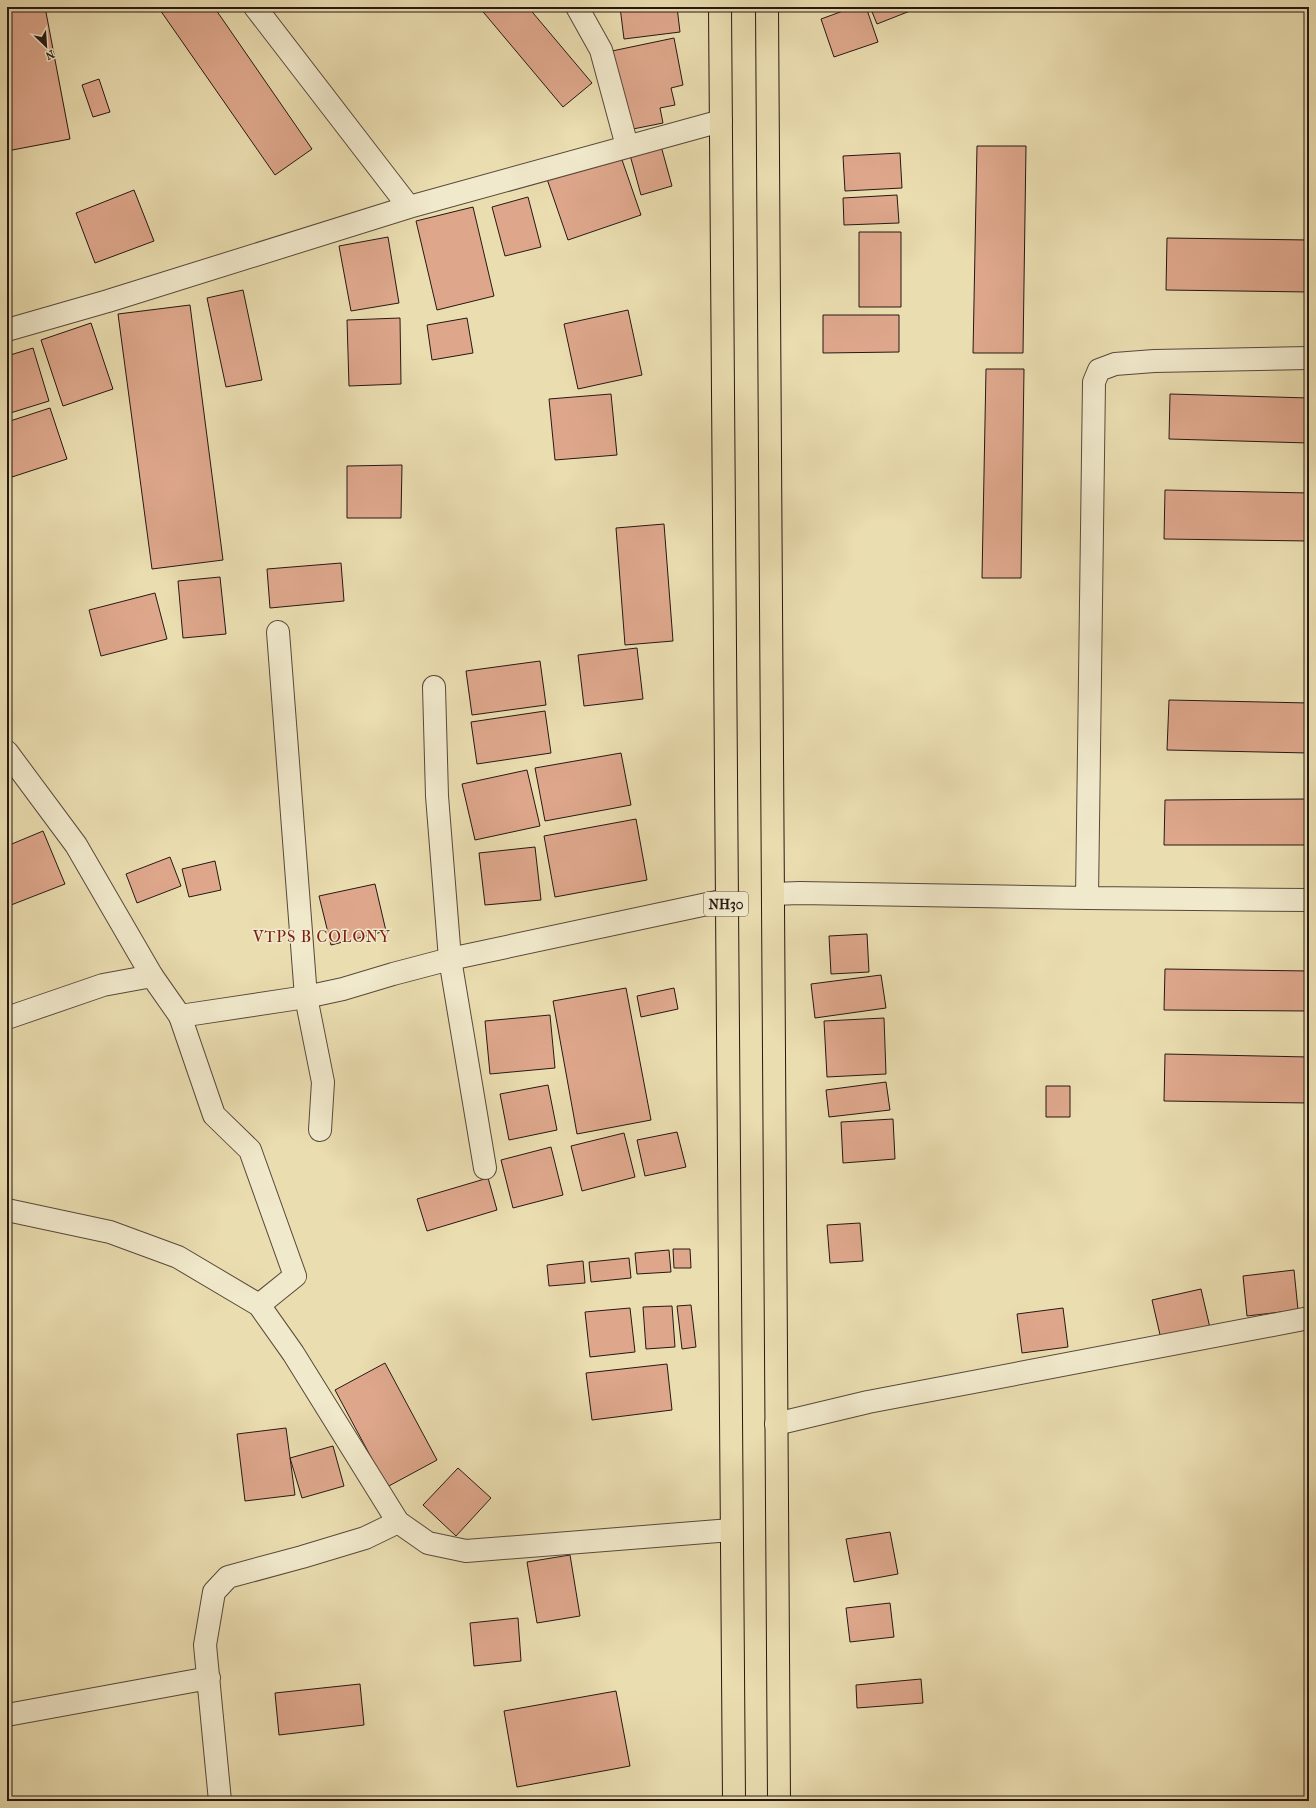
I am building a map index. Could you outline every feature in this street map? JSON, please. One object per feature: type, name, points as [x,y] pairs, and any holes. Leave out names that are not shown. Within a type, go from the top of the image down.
[{"type":"highway","name":"NH30","points":[[720,7],[734,1801]]},
{"type":"highway","points":[[767,7],[779,1801]]},
{"type":"street","points":[[256,7],[409,207]]},
{"type":"street","points":[[577,7],[600,50],[627,146]]},
{"type":"street","points":[[7,330],[108,301],[409,207],[721,120]]},
{"type":"street","points":[[1087,898],[1094,382],[1099,370],[1115,364],[1154,361],[1309,358]]},
{"type":"street","points":[[278,632],[306,997],[323,1082],[320,1130]]},
{"type":"street","points":[[434,686],[437,796],[450,959],[485,1168]]},
{"type":"street","points":[[7,752],[76,845],[152,976],[180,1016],[214,1115],[250,1150],[295,1276],[259,1305]]},
{"type":"street","points":[[773,894],[800,893],[1309,900]]},
{"type":"street","points":[[180,1016],[343,990],[393,974],[450,959],[726,900]]},
{"type":"street","points":[[7,1018],[103,985],[152,976]]},
{"type":"street","points":[[7,1210],[110,1232],[178,1257],[259,1305],[293,1353],[398,1522],[428,1542],[466,1551],[731,1530]]},
{"type":"street","points":[[776,1424],[868,1402],[1309,1318]]},
{"type":"street","points":[[220,1801],[205,1645],[214,1592],[228,1577],[365,1538],[398,1522]]},
{"type":"street","points":[[7,1715],[208,1678]]},
{"type":"building","points":[[7,7],[45,7],[70,139],[7,151]]},
{"type":"building","points":[[158,7],[214,7],[312,149],[275,175]]},
{"type":"building","points":[[479,7],[528,7],[592,83],[563,107]]},
{"type":"building","points":[[620,7],[677,7],[680,32],[624,39]]},
{"type":"building","points":[[854,7],[866,7],[878,42],[834,57],[821,19]]},
{"type":"building","points":[[870,7],[908,7],[910,11],[877,24]]},
{"type":"building","points":[[674,38],[683,85],[671,88],[675,105],[660,108],[663,123],[628,130],[612,51]]},
{"type":"building","points":[[99,79],[110,112],[93,117],[82,85]]},
{"type":"building","points":[[661,146],[672,186],[641,195],[630,155]]},
{"type":"building","points":[[977,146],[1026,146],[1023,353],[973,353]]},
{"type":"building","points":[[900,153],[902,188],[845,191],[843,156]]},
{"type":"building","points":[[620,154],[641,215],[568,240],[547,179]]},
{"type":"building","points":[[134,190],[154,241],[95,263],[76,213]]},
{"type":"building","points":[[897,195],[899,223],[844,225],[843,198]]},
{"type":"building","points":[[528,197],[541,247],[505,256],[492,207]]},
{"type":"building","points":[[473,207],[494,296],[437,310],[416,221]]},
{"type":"building","points":[[859,232],[901,232],[901,307],[859,307]]},
{"type":"building","points":[[388,237],[399,303],[351,311],[339,246]]},
{"type":"building","points":[[1167,238],[1309,240],[1309,292],[1166,290]]},
{"type":"building","points":[[243,290],[262,380],[226,387],[207,298]]},
{"type":"building","points":[[190,305],[223,560],[152,569],[118,314]]},
{"type":"building","points":[[628,310],[642,375],[578,389],[564,324]]},
{"type":"building","points":[[823,315],[899,315],[899,352],[823,353]]},
{"type":"building","points":[[400,318],[401,384],[349,386],[347,320]]},
{"type":"building","points":[[467,318],[473,353],[432,360],[427,325]]},
{"type":"building","points":[[91,323],[113,389],[63,406],[41,340]]},
{"type":"building","points":[[33,348],[49,401],[7,414],[7,356]]},
{"type":"building","points":[[986,369],[1024,369],[1021,578],[982,578]]},
{"type":"building","points":[[611,394],[617,455],[555,460],[549,399]]},
{"type":"building","points":[[1170,394],[1309,398],[1309,443],[1169,439]]},
{"type":"building","points":[[50,408],[67,459],[12,477],[7,461],[7,422]]},
{"type":"building","points":[[402,465],[401,518],[347,518],[347,466]]},
{"type":"building","points":[[1165,490],[1309,493],[1309,541],[1164,539]]},
{"type":"building","points":[[664,524],[673,641],[625,645],[616,528]]},
{"type":"building","points":[[341,563],[344,601],[270,608],[267,569]]},
{"type":"building","points":[[220,577],[226,634],[183,638],[178,581]]},
{"type":"building","points":[[155,593],[167,639],[101,656],[89,610]]},
{"type":"building","points":[[637,648],[643,699],[584,706],[578,655]]},
{"type":"building","points":[[540,661],[546,705],[472,715],[466,671]]},
{"type":"building","points":[[1169,700],[1309,703],[1309,753],[1167,750]]},
{"type":"building","points":[[545,711],[551,753],[477,764],[471,722]]},
{"type":"building","points":[[621,753],[631,805],[545,821],[535,768]]},
{"type":"building","points":[[527,770],[540,826],[475,840],[462,784]]},
{"type":"building","points":[[1309,799],[1309,845],[1164,845],[1165,800]]},
{"type":"building","points":[[636,819],[647,880],[555,897],[544,836]]},
{"type":"building","points":[[43,831],[65,884],[11,905],[7,895],[7,846]]},
{"type":"building","points":[[535,847],[541,900],[485,905],[479,853]]},
{"type":"building","points":[[170,857],[181,886],[137,903],[126,874]]},
{"type":"building","points":[[215,861],[221,890],[189,897],[182,869]]},
{"type":"building","points":[[375,884],[386,931],[331,945],[319,896]]},
{"type":"building","points":[[867,934],[869,972],[831,974],[829,936]]},
{"type":"building","points":[[1165,969],[1309,971],[1309,1011],[1164,1010]]},
{"type":"building","points":[[881,975],[886,1008],[815,1018],[811,984]]},
{"type":"building","points":[[626,988],[651,1120],[577,1134],[553,1001]]},
{"type":"building","points":[[674,988],[678,1009],[641,1017],[637,996]]},
{"type":"building","points":[[550,1015],[555,1068],[490,1074],[485,1021]]},
{"type":"building","points":[[884,1018],[886,1074],[827,1077],[824,1021]]},
{"type":"building","points":[[1165,1054],[1309,1057],[1309,1103],[1164,1101]]},
{"type":"building","points":[[886,1082],[890,1110],[829,1117],[826,1090]]},
{"type":"building","points":[[548,1085],[557,1130],[509,1140],[500,1094]]},
{"type":"building","points":[[1046,1086],[1070,1086],[1070,1117],[1046,1117]]},
{"type":"building","points":[[893,1119],[895,1159],[843,1163],[841,1122]]},
{"type":"building","points":[[677,1132],[686,1167],[645,1176],[637,1140]]},
{"type":"building","points":[[624,1133],[635,1177],[582,1191],[571,1146]]},
{"type":"building","points":[[551,1147],[563,1195],[513,1208],[501,1160]]},
{"type":"building","points":[[488,1178],[497,1210],[427,1231],[417,1199]]},
{"type":"building","points":[[860,1223],[863,1261],[830,1263],[827,1225]]},
{"type":"building","points":[[673,1249],[690,1249],[691,1268],[674,1268]]},
{"type":"building","points":[[669,1250],[671,1272],[637,1274],[635,1253]]},
{"type":"building","points":[[629,1258],[631,1278],[591,1282],[589,1262]]},
{"type":"building","points":[[583,1261],[585,1283],[549,1286],[547,1265]]},
{"type":"building","points":[[1294,1270],[1298,1310],[1247,1316],[1243,1276]]},
{"type":"building","points":[[1201,1289],[1210,1328],[1161,1339],[1152,1300]]},
{"type":"building","points":[[691,1305],[696,1347],[682,1349],[677,1306]]},
{"type":"building","points":[[672,1306],[675,1347],[646,1349],[643,1307]]},
{"type":"building","points":[[630,1308],[635,1352],[590,1357],[585,1312]]},
{"type":"building","points":[[1063,1308],[1068,1347],[1022,1353],[1017,1314]]},
{"type":"building","points":[[385,1363],[437,1460],[387,1487],[335,1390]]},
{"type":"building","points":[[667,1364],[672,1410],[592,1420],[586,1373]]},
{"type":"building","points":[[286,1428],[295,1495],[245,1501],[237,1434]]},
{"type":"building","points":[[333,1446],[344,1486],[302,1498],[290,1458]]},
{"type":"building","points":[[458,1468],[491,1498],[456,1536],[423,1505]]},
{"type":"building","points":[[890,1532],[898,1574],[854,1582],[846,1539]]},
{"type":"building","points":[[570,1555],[580,1616],[537,1623],[527,1562]]},
{"type":"building","points":[[890,1603],[894,1637],[850,1642],[846,1608]]},
{"type":"building","points":[[518,1618],[521,1661],[474,1666],[470,1623]]},
{"type":"building","points":[[921,1679],[923,1703],[857,1708],[856,1685]]},
{"type":"building","points":[[360,1684],[364,1725],[279,1735],[275,1693]]},
{"type":"building","points":[[616,1691],[630,1766],[517,1787],[504,1711]]},
{"type":"district","name":"VTPS B COLONY","points":[[322,936]]}]
